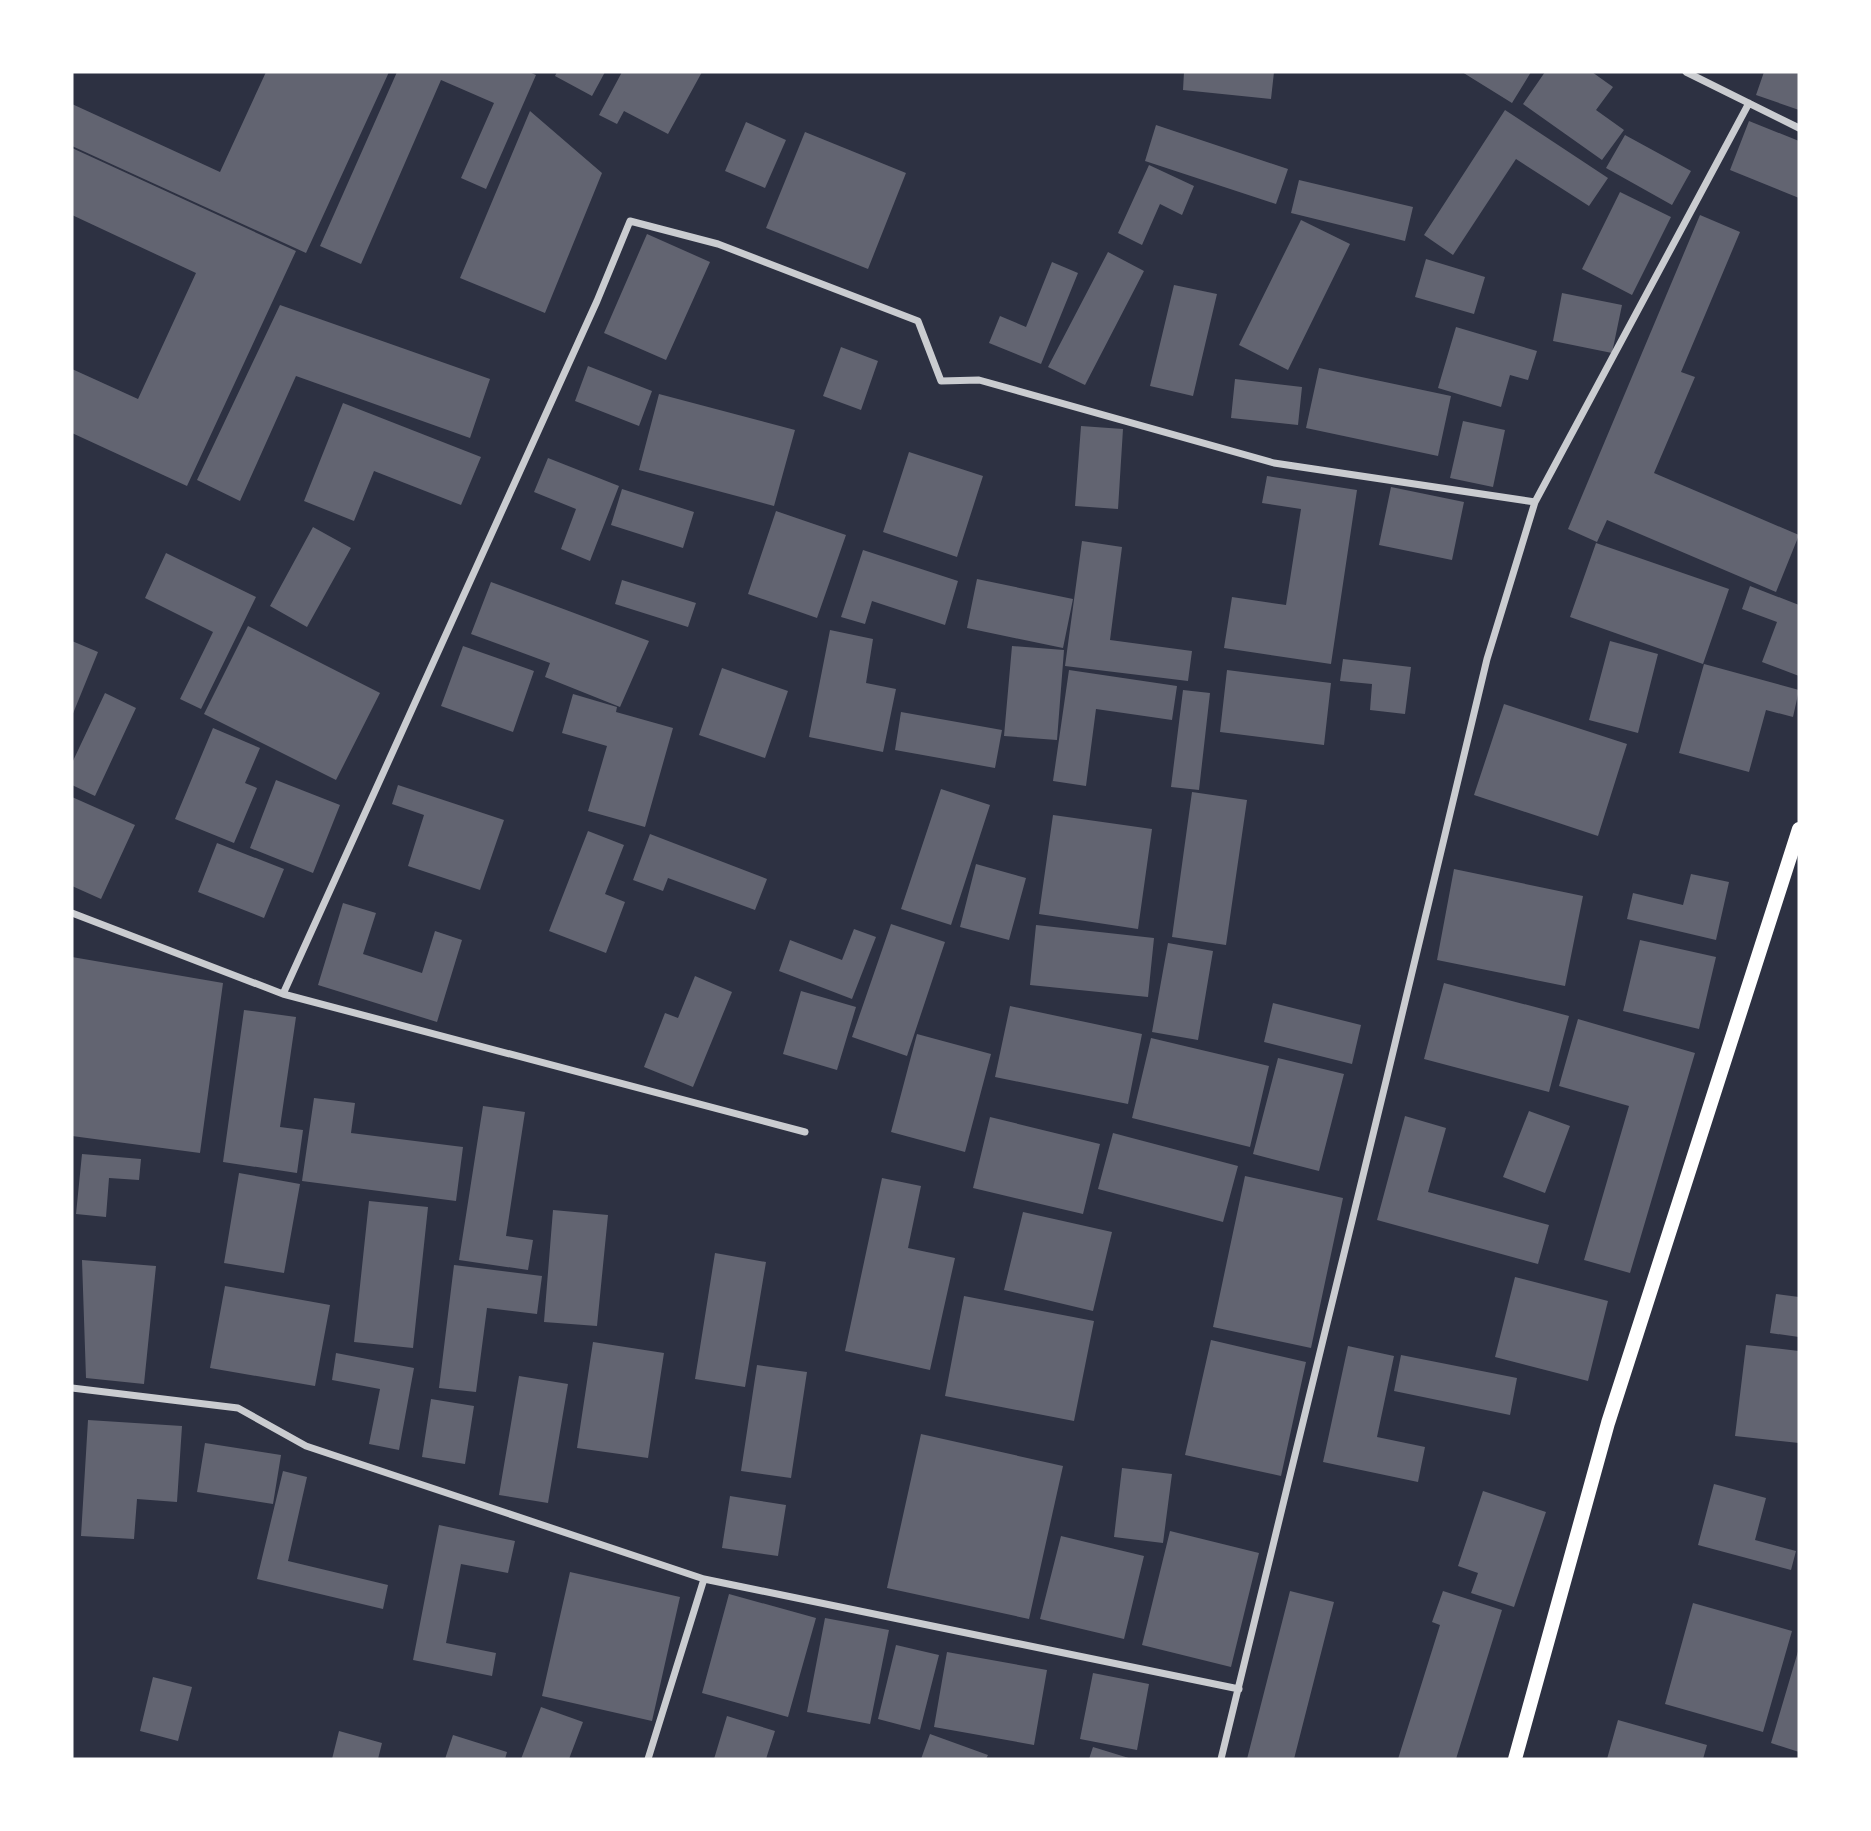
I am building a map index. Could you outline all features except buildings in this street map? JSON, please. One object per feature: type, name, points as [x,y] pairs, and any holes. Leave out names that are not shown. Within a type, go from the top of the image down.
[{"type":"main road","points":[[1515,1759],[1608,1423],[1799,829]]},
{"type":"street","points":[[1686,72],[1799,128]]},
{"type":"street","points":[[1221,1759],[1487,659],[1535,502],[1749,103]]},
{"type":"street","points":[[283,994],[630,221],[718,244],[918,321],[941,381],[979,380],[1274,463],[1535,502]]},
{"type":"street","points":[[72,913],[283,994],[805,1132]]},
{"type":"street","points":[[72,1388],[238,1408],[306,1446],[704,1579],[1239,1689]]},
{"type":"street","points":[[648,1759],[704,1579]]}]
